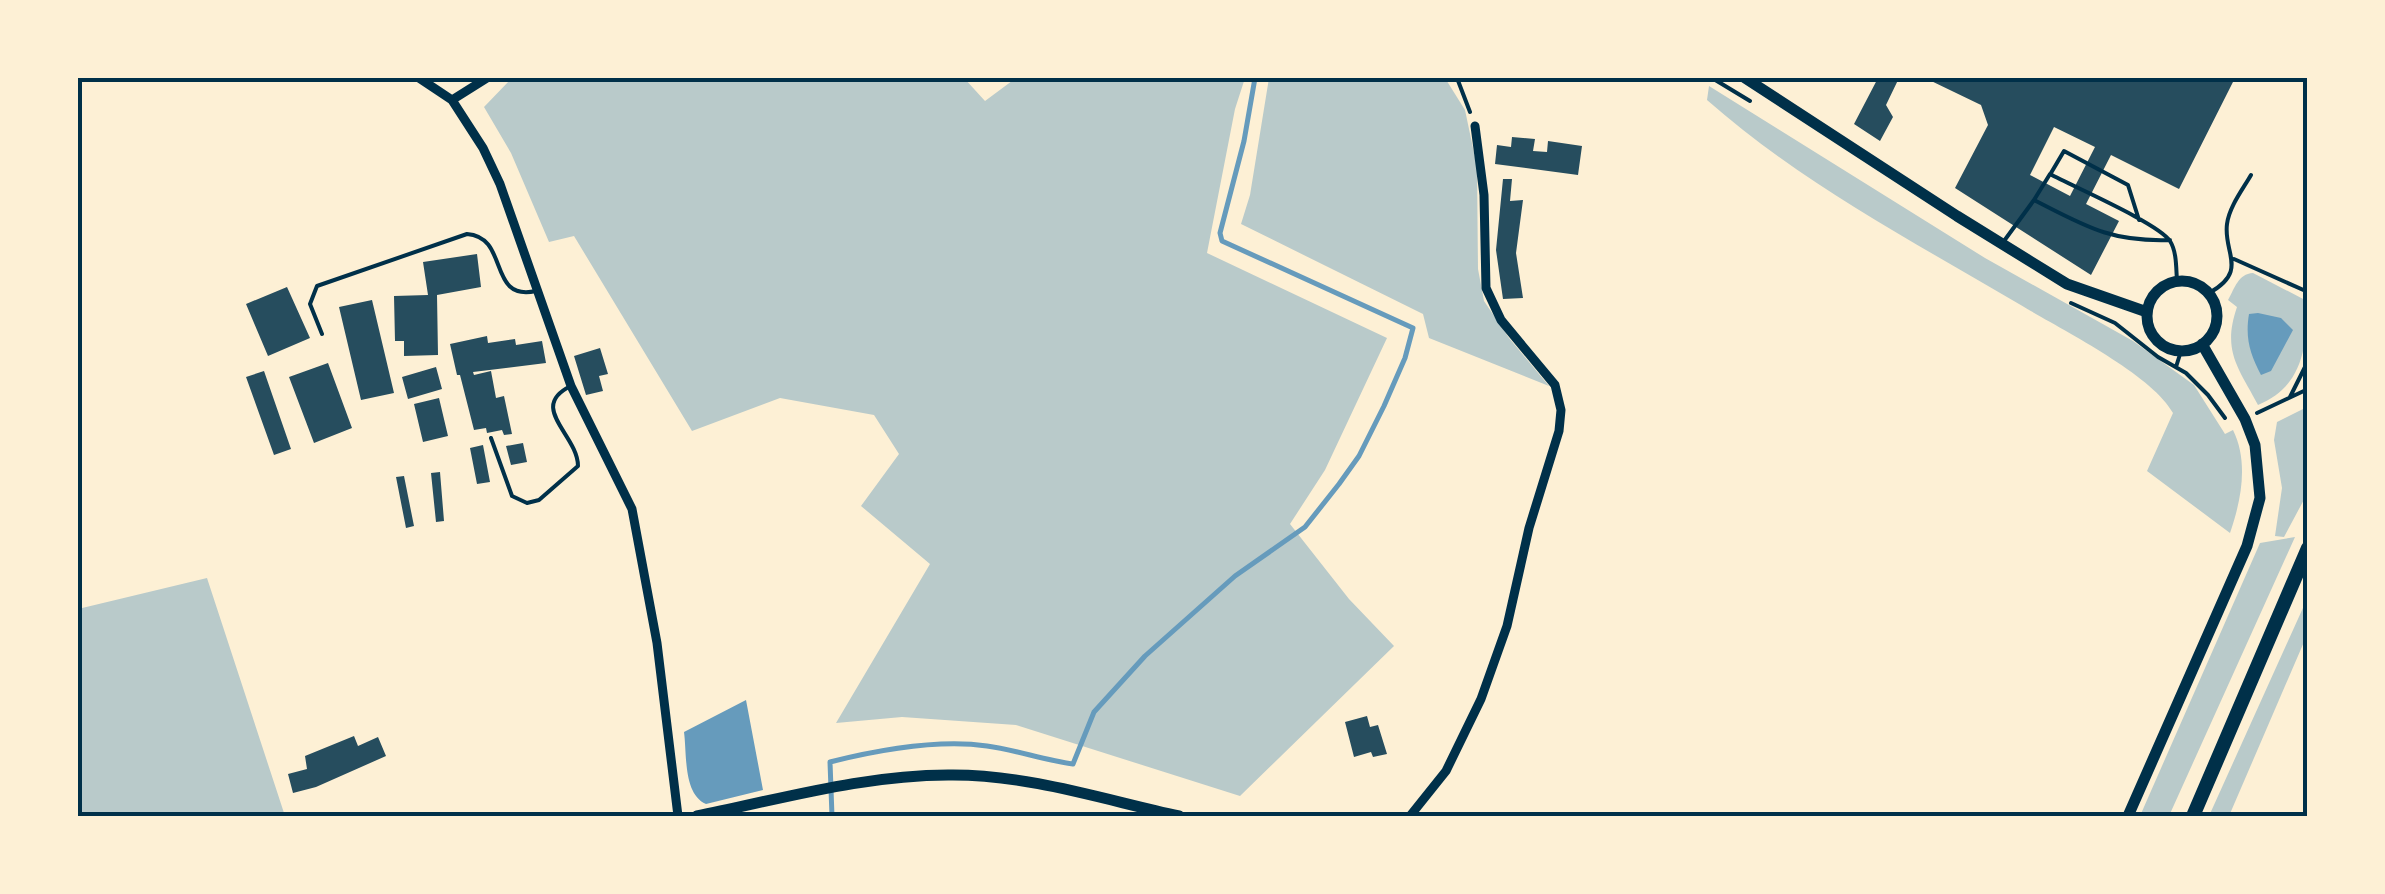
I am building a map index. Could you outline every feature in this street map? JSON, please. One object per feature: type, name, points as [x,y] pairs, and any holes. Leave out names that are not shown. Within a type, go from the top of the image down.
[{"type":"main road","points":[[2194,816],[2308,548]]},
{"type":"street","points":[[419,78],[452,100],[484,148],[571,386],[632,509],[657,643],[678,816]]},
{"type":"street","points":[[452,100],[474,82],[487,78]]},
{"type":"street","points":[[1745,78],[2067,284],[2147,312]]},
{"type":"street","points":[[1410,816],[1446,771],[1481,700],[1507,626],[1529,528],[1560,431],[1554,385],[1501,320],[1486,288],[1484,195],[1474,126]]},
{"type":"street","points":[[2177,281],[2200,285],[2208,292],[2217,314],[2211,336],[2202,344],[2181,351],[2170,349],[2152,334],[2147,312],[2157,291],[2177,281]]},
{"type":"street","points":[[2128,816],[2247,546],[2260,498],[2255,445],[2245,419],[2202,344]]},
{"type":"street","points":[[696,816],[894,778],[972,776],[1025,781],[1179,816]]},
{"type":"lane","points":[[2002,244],[2064,151],[2128,185],[2139,220]]},
{"type":"lane","points":[[2050,174],[2170,240],[2177,281]]},
{"type":"lane","points":[[2208,292],[2218,288],[2234,259],[2227,224],[2251,174]]},
{"type":"lane","points":[[2034,200],[2114,237],[2170,240]]},
{"type":"lane","points":[[322,334],[310,304],[317,286],[467,234],[479,235],[488,242],[500,272],[514,291],[536,291]]},
{"type":"lane","points":[[2234,259],[2308,292]]},
{"type":"lane","points":[[490,438],[512,496],[526,504],[539,500],[578,466],[574,446],[552,406],[557,393],[571,386]]},
{"type":"path","points":[[1457,78],[1474,126]]},
{"type":"path","points":[[2176,367],[2181,351]]},
{"type":"path","points":[[2289,397],[2308,360]]},
{"type":"path","points":[[2256,413],[2308,389]]},
{"type":"shaded area","points":[[512,78],[964,78],[985,101],[1016,78],[1245,78],[1235,109],[1207,253],[1387,338],[1325,470],[1290,524],[1349,599],[1394,646],[1240,796],[1016,725],[902,717],[836,723],[930,564],[861,506],[899,454],[874,415],[780,398],[692,431],[574,236],[549,242],[511,153],[484,107]]},
{"type":"shaded area","points":[[1269,78],[1445,78],[1465,110],[1477,167],[1478,269],[1484,301],[1549,386],[1429,338],[1423,314],[1241,224],[1250,195]]},
{"type":"shaded area","points":[[1709,86],[1985,258],[2133,341],[2194,385],[2225,434],[2233,430],[2238,442],[2242,482],[2230,533],[2147,471],[2173,413],[2146,383],[2104,353],[1818,184],[1707,100]]},
{"type":"shaded area","points":[[2253,273],[2307,301],[2304,348],[2294,375],[2273,397],[2258,405],[2234,358],[2231,336],[2237,307],[2228,300],[2240,279]]},
{"type":"shaded area","points":[[2307,407],[2307,494],[2284,537],[2275,536],[2282,488],[2274,440],[2277,422]]},
{"type":"shaded area","points":[[2295,537],[2169,816],[2140,816],[2260,543]]},
{"type":"shaded area","points":[[207,578],[285,816],[78,816],[78,609]]},
{"type":"shaded area","points":[[2307,599],[2307,635],[2229,816],[2209,816]]},
{"type":"water","points":[[2249,314],[2281,318],[2293,330],[2271,371],[2261,375],[2248,338]]},
{"type":"water","points":[[746,700],[763,790],[706,804],[693,792],[690,783],[684,732]]},
{"type":"building","points":[[1878,78],[1899,78],[1886,105],[1893,117],[1880,141],[1854,124]]},
{"type":"building","points":[[1925,78],[2235,78],[2179,189],[2111,155],[2086,204],[2119,221],[2091,275],[1955,188],[1988,125],[1981,105]],"holes":[[[2054,127],[2095,147],[2070,196],[2030,175]]]},
{"type":"building","points":[[1512,137],[1535,139],[1533,151],[1547,152],[1548,141],[1582,146],[1578,175],[1495,164],[1497,145],[1511,147]]},
{"type":"building","points":[[1503,179],[1512,179],[1510,201],[1523,200],[1516,253],[1523,298],[1503,299],[1496,250]]},
{"type":"building","points":[[477,254],[481,287],[437,295],[438,355],[404,356],[404,341],[395,341],[394,296],[428,295],[423,262]]},
{"type":"building","points":[[287,287],[310,338],[268,356],[246,304]]},
{"type":"building","points":[[372,300],[394,393],[361,400],[339,307]]},
{"type":"building","points":[[487,336],[488,343],[515,339],[516,345],[542,341],[546,363],[473,372],[474,375],[491,371],[496,398],[504,396],[512,434],[504,435],[502,430],[487,433],[486,428],[474,430],[457,375],[450,344]]},
{"type":"building","points":[[600,348],[608,374],[599,376],[603,391],[586,395],[574,356]]},
{"type":"building","points":[[328,363],[352,428],[314,443],[289,377]]},
{"type":"building","points":[[436,367],[442,389],[408,399],[402,377]]},
{"type":"building","points":[[264,371],[291,449],[274,455],[246,377]]},
{"type":"building","points":[[439,398],[448,436],[423,442],[414,404]]},
{"type":"building","points":[[523,443],[527,462],[511,465],[506,446]]},
{"type":"building","points":[[483,445],[490,482],[477,484],[470,448]]},
{"type":"building","points":[[440,472],[444,521],[436,522],[431,473]]},
{"type":"building","points":[[404,476],[414,526],[406,528],[396,477]]},
{"type":"building","points":[[1367,716],[1370,727],[1378,725],[1387,754],[1373,757],[1371,752],[1354,757],[1345,722]]},
{"type":"building","points":[[354,736],[358,746],[378,737],[386,756],[293,793],[288,774],[307,769],[305,756]]},
{"type":"waterway","points":[[832,816],[830,762],[908,747],[968,744],[1073,764],[1094,712],[1145,656],[1235,576],[1305,527],[1359,456],[1405,358],[1413,328],[1222,241],[1220,233],[1244,141],[1255,78]]}]
